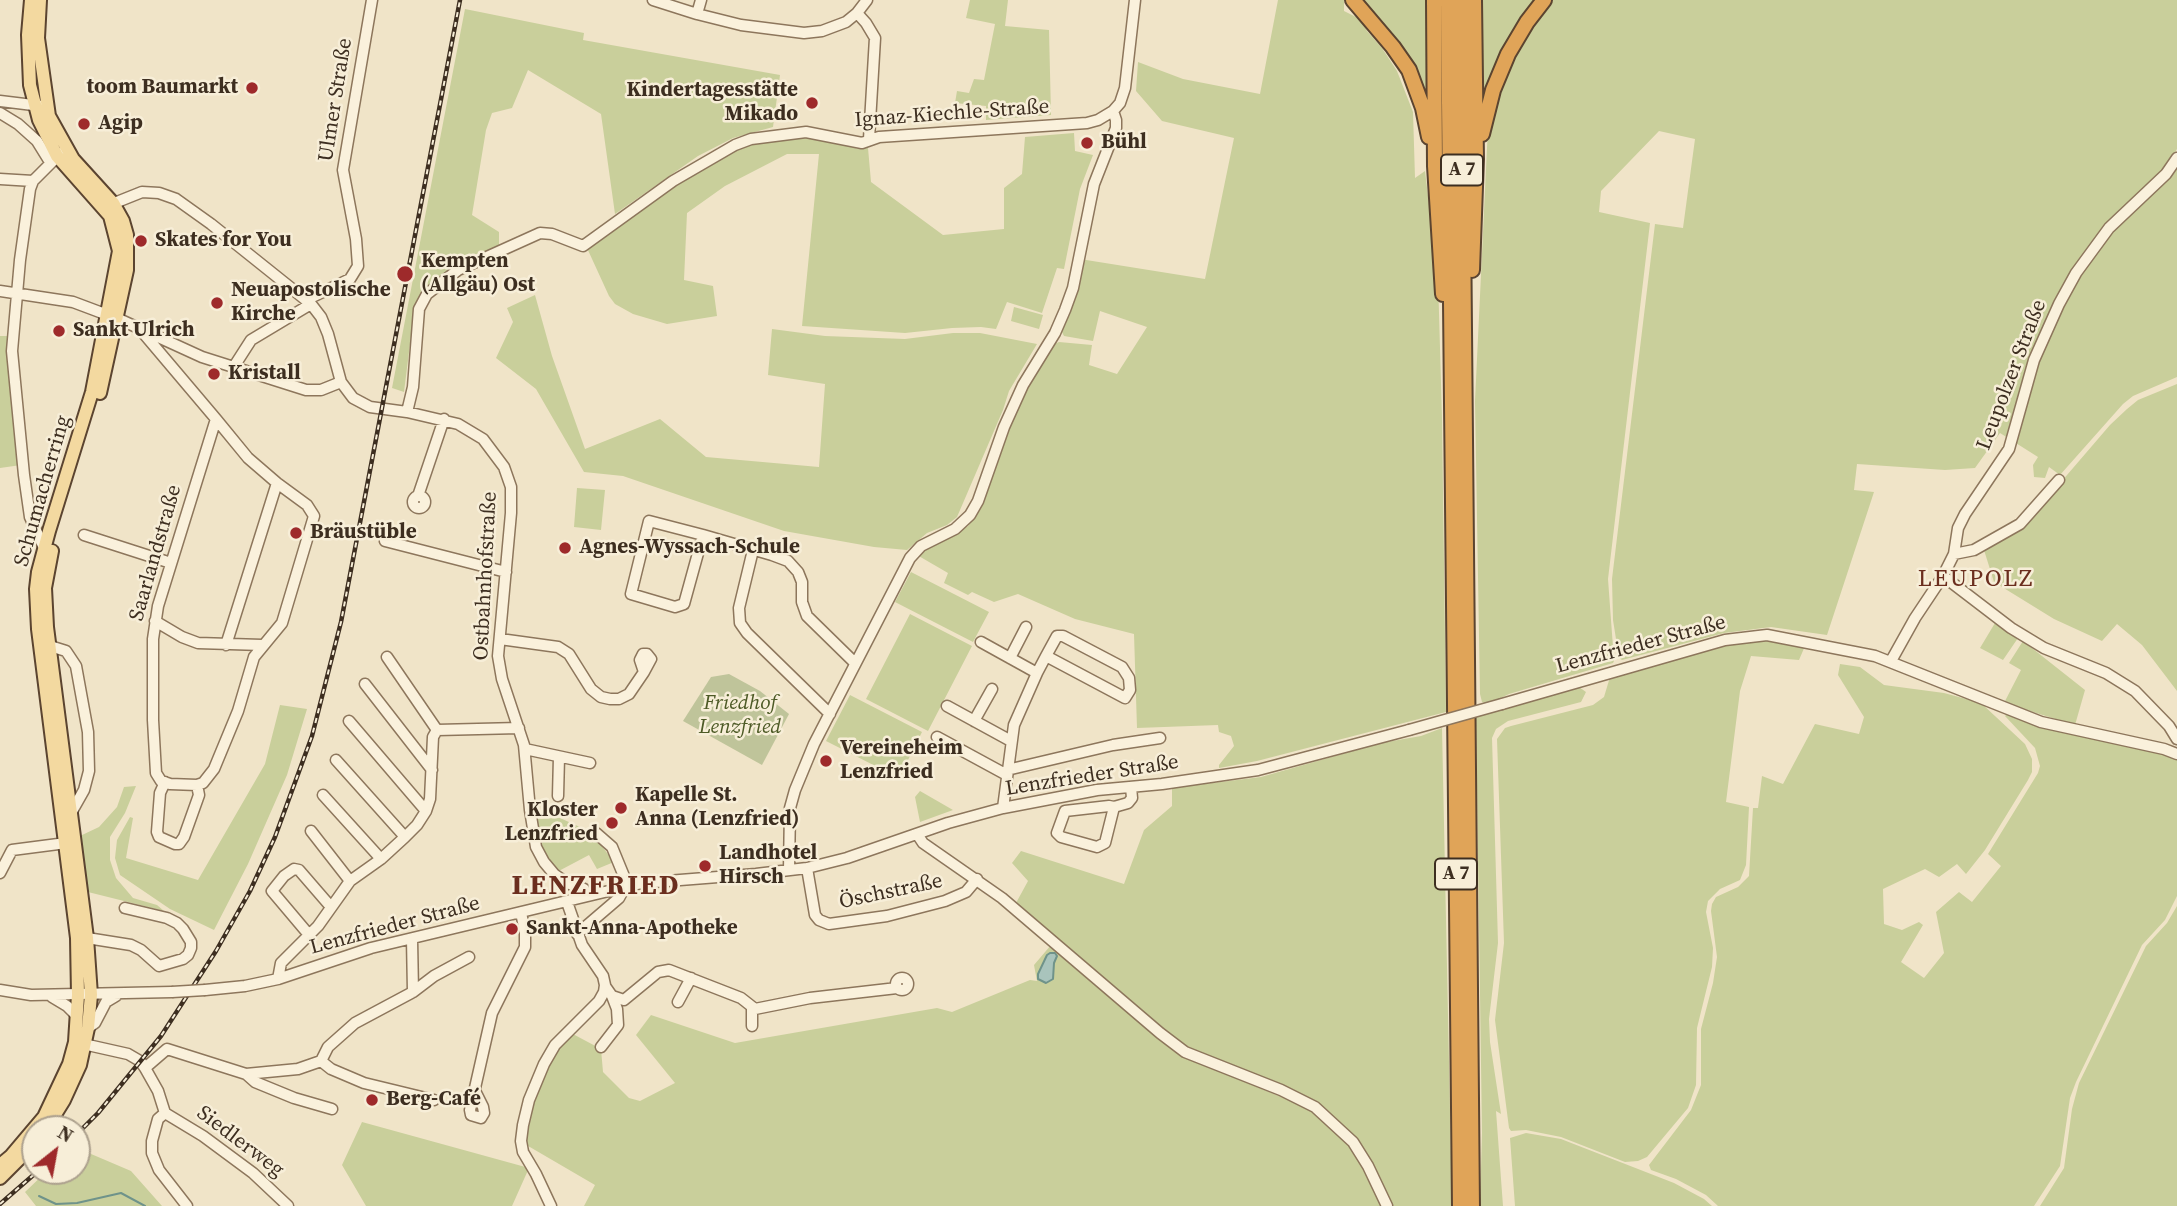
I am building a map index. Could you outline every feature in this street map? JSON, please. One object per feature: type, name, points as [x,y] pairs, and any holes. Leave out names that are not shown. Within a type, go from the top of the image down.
[{"type":"highway","points":[[1353,0],[1409,70],[1423,108],[1435,166]]},
{"type":"highway","points":[[1434,0],[1435,166],[1443,292],[1445,312],[1451,329]]},
{"type":"highway","name":"A 7","points":[[1448,0],[1460,1206]]},
{"type":"highway","name":"A 7","points":[[1461,0],[1472,1206]]},
{"type":"highway","points":[[1464,341],[1470,312],[1476,159],[1474,0]]},
{"type":"highway","points":[[1476,159],[1481,147],[1482,126],[1508,54],[1544,0]]},
{"type":"main road","name":"Schumacherring","points":[[31,0],[29,72],[41,106],[51,121],[58,155],[109,205],[119,251],[113,317],[55,526],[45,588],[87,938],[85,995],[77,1016],[80,1065],[55,1115]]},
{"type":"main road","name":"Schumacherring","points":[[40,0],[38,38],[41,106]]},
{"type":"main road","name":"Schumacherring","points":[[0,1166],[44,1118],[88,1028],[38,629],[36,589],[44,548],[55,526]]},
{"type":"main road","points":[[0,1178],[21,1157]]},
{"type":"street","name":"Ulmer Straße","points":[[233,368],[251,340],[308,302],[350,279],[358,266],[356,239],[343,170],[372,0]]},
{"type":"street","points":[[653,0],[741,25],[804,33],[833,27],[857,13],[867,0]]},
{"type":"street","points":[[697,14],[701,0]]},
{"type":"street","points":[[789,870],[792,800],[803,769],[855,663],[910,558],[926,543],[963,523],[978,501],[1004,427],[1023,385],[1055,333],[1065,310],[1073,288],[1094,184],[1116,128],[1113,111],[1120,103],[1125,88],[1135,0]]},
{"type":"street","points":[[857,13],[875,38],[869,139]]},
{"type":"street","points":[[0,101],[41,106]]},
{"type":"street","name":"Ignaz-Kiechle-Straße","points":[[407,412],[413,387],[417,314],[427,294],[458,270],[540,233],[552,234],[583,246],[673,181],[743,142],[766,135],[806,132],[856,144],[879,137],[1087,123],[1106,117],[1113,111]]},
{"type":"street","points":[[0,113],[58,155],[33,181],[30,189],[16,292],[12,351],[30,517],[38,540],[44,548]]},
{"type":"street","name":"Leupolzer Straße","points":[[1891,660],[1943,576],[1954,554],[1958,528],[1965,514],[2009,449],[2034,360],[2076,274],[2109,228],[2166,174],[2177,158]]},
{"type":"street","points":[[0,178],[33,181]]},
{"type":"street","points":[[0,290],[73,302],[202,357],[313,391],[341,382],[321,317],[308,302],[211,224],[176,199],[149,191],[128,196],[109,205]]},
{"type":"street","points":[[139,328],[248,458],[313,512],[314,516],[282,623],[254,657],[238,712],[214,769],[200,784],[200,795],[182,842],[175,844],[159,837],[157,832],[160,793],[164,782],[200,784]]},
{"type":"street","name":"Ostbahnhofstraße","points":[[341,382],[353,398],[370,407],[444,419],[458,424],[483,439],[504,467],[511,487],[511,500],[498,656],[502,679],[525,749],[536,847],[554,874],[567,883],[584,889]]},
{"type":"street","name":"Saarlandstraße","points":[[164,782],[156,773],[153,720],[155,621],[216,419]]},
{"type":"street","points":[[418,496],[444,419]]},
{"type":"street","points":[[1954,554],[1974,550],[2020,524],[2059,480]]},
{"type":"street","points":[[226,645],[277,484]]},
{"type":"street","points":[[703,535],[684,604],[675,607],[631,594],[649,521],[703,535],[753,550],[788,561],[798,572],[807,616],[855,663]]},
{"type":"street","points":[[84,535],[171,563]]},
{"type":"street","points":[[386,541],[506,572]]},
{"type":"street","points":[[753,550],[739,608],[740,623],[830,714]]},
{"type":"street","points":[[1943,576],[2011,628],[2044,648],[2106,673],[2135,691],[2169,726],[2177,739]]},
{"type":"street","points":[[155,621],[198,643],[262,645]]},
{"type":"street","points":[[1010,658],[1026,627]]},
{"type":"street","name":"Lenzfrieder Straße","points":[[0,990],[49,995],[85,995],[245,986],[278,979],[351,954],[642,883],[807,868],[847,858],[1003,808],[1097,790],[1258,770],[1715,643],[1767,635],[1891,660],[2041,722],[2177,754]]},
{"type":"street","points":[[1003,808],[1011,741],[1020,710],[1037,673],[1046,656],[1057,636],[1063,636],[1126,671],[1130,685],[1125,698],[1046,656]]},
{"type":"street","points":[[500,639],[558,647],[569,654],[591,689],[610,699],[619,699],[629,694],[644,672]]},
{"type":"street","points":[[981,642],[1037,673]]},
{"type":"street","points":[[50,646],[66,651],[76,666],[88,732],[89,771],[84,790],[71,813]]},
{"type":"street","points":[[387,657],[437,730]]},
{"type":"street","points":[[365,684],[432,770]]},
{"type":"street","points":[[974,721],[992,689]]},
{"type":"street","points":[[499,728],[506,721],[513,706]]},
{"type":"street","points":[[947,706],[1011,741]]},
{"type":"street","points":[[349,721],[426,811]]},
{"type":"street","points":[[437,730],[519,728]]},
{"type":"street","points":[[278,979],[281,963],[310,936],[350,881],[381,859],[405,837],[426,811],[432,770],[433,737],[437,730]]},
{"type":"street","points":[[937,737],[1007,772],[1113,745],[1160,738]]},
{"type":"street","points":[[525,749],[590,763]]},
{"type":"street","points":[[558,796],[559,757]]},
{"type":"street","points":[[337,760],[405,837]]},
{"type":"street","points":[[1114,807],[1105,843],[1097,847],[1061,837],[1057,833],[1065,811],[1114,807],[1128,803],[1132,798],[1131,787]]},
{"type":"street","points":[[323,794],[381,859]]},
{"type":"street","points":[[311,831],[350,881]]},
{"type":"street","points":[[577,934],[619,898],[626,887],[612,847],[596,833]]},
{"type":"street","points":[[917,834],[923,843],[977,879],[1185,1052],[1315,1107],[1353,1142],[1387,1206]]},
{"type":"street","points":[[0,873],[12,850],[66,843]]},
{"type":"street","name":"Öschstraße","points":[[807,868],[815,915],[829,924],[887,916],[945,901],[966,892],[977,879]]},
{"type":"street","points":[[310,936],[272,891],[293,869],[299,870],[331,907]]},
{"type":"street","points":[[567,902],[577,934],[603,976],[617,1009],[618,1026],[601,1047]]},
{"type":"street","points":[[87,938],[131,945],[159,966],[188,955],[191,942],[177,923],[125,908]]},
{"type":"street","points":[[475,1091],[492,1013],[525,947],[521,913]]},
{"type":"street","points":[[412,939],[413,992]]},
{"type":"street","points":[[246,1074],[298,1069],[321,1061],[328,1047],[355,1023],[413,992],[434,975],[469,957]]},
{"type":"street","points":[[612,996],[624,1000],[629,998],[663,969],[741,998],[752,1008],[752,1026]]},
{"type":"street","points":[[678,1002],[691,978]]},
{"type":"street","points":[[551,1206],[523,1152],[521,1141],[529,1100],[555,1045],[599,1001],[605,985]]},
{"type":"street","points":[[752,1008],[897,988]]},
{"type":"street","points":[[88,1028],[95,1023],[106,1002],[120,994]]},
{"type":"street","points":[[49,995],[60,1000],[77,1016]]},
{"type":"street","points":[[80,1043],[128,1054],[140,1061],[145,1068],[158,1091],[165,1113],[158,1119],[152,1153],[159,1170],[187,1206]]},
{"type":"street","points":[[145,1068],[167,1049],[246,1074],[256,1082],[294,1098],[331,1109]]},
{"type":"street","points":[[321,1061],[331,1069],[364,1083],[434,1100]]},
{"type":"street","name":"Siedlerweg","points":[[165,1113],[233,1157],[288,1206]]},
{"type":"green space","points":[[970,0],[1008,0],[1005,26],[1049,30],[1051,115],[986,120],[986,106],[955,103],[957,91],[969,93],[974,79],[984,80],[995,24],[966,18]]},
{"type":"green space","points":[[1278,0],[1344,0],[1344,11],[1362,20],[1367,31],[1397,71],[1413,112],[1415,178],[1425,171],[1438,278],[1446,712],[1257,761],[1219,768],[1234,746],[1231,736],[1219,732],[1218,725],[1137,728],[1134,634],[1075,619],[1018,594],[994,602],[972,592],[968,595],[944,583],[948,573],[917,555],[968,526],[974,518],[1025,387],[1052,345],[1059,342],[1092,345],[1089,365],[1117,374],[1147,327],[1100,311],[1093,341],[1064,336],[1061,330],[1080,259],[1205,279],[1234,138],[1162,121],[1136,91],[1138,62],[1183,79],[1260,94]]},
{"type":"green space","points":[[1360,0],[1430,0],[1430,117]]},
{"type":"green space","points":[[1479,0],[1538,0],[1480,122]]},
{"type":"green space","points":[[1550,0],[2177,0],[2177,149],[2162,172],[2106,224],[2072,272],[2030,359],[2015,416],[2024,416],[2037,361],[2078,275],[2112,230],[2168,177],[2177,165],[2177,377],[2133,396],[2123,404],[2060,475],[2049,467],[2045,478],[2034,477],[2033,465],[2038,457],[2000,433],[1975,468],[1945,470],[1857,464],[1854,490],[1874,492],[1827,635],[1771,627],[1724,633],[1622,660],[1619,658],[1613,620],[1612,579],[1655,224],[1683,228],[1695,139],[1659,131],[1601,191],[1599,212],[1650,223],[1608,579],[1614,661],[1509,694],[1488,704],[1482,702],[1475,401],[1488,127],[1497,91],[1512,56]]},
{"type":"green space","points":[[465,9],[584,33],[583,40],[780,75],[773,127],[733,138],[698,156],[615,214],[601,114],[528,70],[512,108],[492,113],[486,130],[472,215],[499,232],[499,245],[450,269],[431,284],[415,304],[404,392],[392,388]]},
{"type":"green space","points":[[1074,133],[1075,151],[1093,155],[1080,189],[1064,269],[1057,268],[1042,313],[1007,302],[996,329],[952,328],[905,333],[802,326],[819,154],[787,154],[725,186],[687,213],[684,280],[713,286],[717,316],[667,324],[633,314],[615,304],[609,296],[587,248],[675,183],[737,147],[791,135],[835,140],[858,149],[868,148],[871,182],[943,235],[1004,229],[1004,188],[1022,174],[1025,137]]},
{"type":"green space","points":[[535,295],[552,356],[585,449],[660,419],[706,457],[819,467],[825,384],[768,375],[772,329],[825,336],[905,339],[953,333],[980,333],[1037,344],[1009,391],[957,517],[947,525],[927,533],[907,550],[874,547],[784,531],[623,476],[584,472],[536,389],[496,358],[513,322],[507,308]]},
{"type":"green space","points":[[1014,307],[1043,315],[1039,329],[1011,321]]},
{"type":"green space","points":[[0,336],[11,336],[21,465],[0,468]]},
{"type":"green space","points":[[2177,384],[2177,691],[2142,645],[2117,624],[2102,641],[2054,619],[1994,582],[1984,550],[2061,482],[2127,409],[2138,400]]},
{"type":"green space","points":[[577,488],[605,490],[601,530],[574,527]]},
{"type":"green space","points":[[911,572],[989,612],[973,642],[895,602]]},
{"type":"green space","points":[[910,614],[972,646],[928,731],[866,699]]},
{"type":"green space","points":[[1995,623],[2018,638],[2003,660],[1980,648]]},
{"type":"green space","points":[[1767,640],[1805,646],[1799,660],[1751,656],[1740,691],[1726,802],[1749,807],[1746,865],[1740,880],[1720,889],[1708,901],[1706,912],[1713,948],[1712,967],[1697,1028],[1696,1085],[1688,1108],[1647,1157],[1638,1161],[1625,1162],[1561,1137],[1526,1130],[1511,1131],[1495,1020],[1504,943],[1497,739],[1505,728],[1593,705],[1604,697],[1610,677],[1726,645]]},
{"type":"green space","points":[[2023,641],[2085,690],[2075,725],[2004,703],[2021,670],[2009,663]]},
{"type":"green space","points":[[1840,664],[1860,667],[1884,685],[1944,693],[1981,703],[2025,744],[2032,759],[2032,772],[2028,780],[1985,850],[1966,874],[1957,864],[1939,877],[1925,869],[1883,889],[1884,924],[1902,930],[1919,922],[1923,925],[1901,962],[1924,978],[1944,953],[1936,912],[1959,892],[1972,902],[2001,866],[1988,854],[2038,773],[2040,766],[2035,748],[2005,716],[2007,714],[2040,726],[2162,753],[2177,759],[2177,896],[2165,920],[2142,945],[2076,1082],[2070,1098],[2060,1166],[2034,1206],[1718,1206],[1706,1195],[1676,1179],[1651,1170],[1649,1165],[1691,1110],[1701,1085],[1701,1029],[1717,957],[1712,904],[1716,897],[1738,887],[1749,876],[1753,808],[1758,808],[1762,776],[1783,784],[1815,724],[1859,734],[1864,717],[1838,675]]},
{"type":"green space","name":"Friedhof Lenzfried","points":[[729,674],[760,691],[789,714],[762,765],[683,721],[711,677]]},
{"type":"green space","points":[[1579,687],[1586,692],[1581,702],[1508,721],[1496,729],[1492,738],[1498,943],[1489,1019],[1501,1114],[1496,1111],[1503,1206],[1480,1206],[1482,1133],[1476,717]]},
{"type":"green space","points":[[850,695],[922,732],[899,778],[826,741]]},
{"type":"green space","points":[[280,705],[307,709],[287,775],[248,864],[214,930],[170,909],[120,875],[115,858],[117,840],[130,817],[133,818],[126,858],[198,880],[265,764]]},
{"type":"green space","points":[[1442,728],[1452,1206],[1390,1206],[1356,1140],[1338,1120],[1316,1103],[1187,1048],[1163,1030],[1016,903],[1028,881],[1012,863],[1021,851],[1124,884],[1144,830],[1172,806],[1172,788],[1261,777],[1381,743],[1421,736]]},
{"type":"green space","points":[[136,786],[125,813],[110,837],[110,860],[116,878],[133,898],[157,905],[164,911],[88,892],[85,885],[80,836],[99,827],[117,807],[124,787]]},
{"type":"green space","points":[[920,791],[953,810],[920,822],[915,797]]},
{"type":"green space","points":[[560,818],[591,832],[614,862],[597,869],[589,855],[555,873],[538,847],[535,819]]},
{"type":"green space","points":[[2177,906],[2177,1206],[2040,1206],[2064,1168],[2072,1109],[2079,1083],[2146,946],[2167,923]]},
{"type":"green space","points":[[1051,945],[1183,1056],[1312,1110],[1351,1144],[1366,1168],[1383,1206],[584,1206],[595,1185],[523,1143],[524,1126],[546,1065],[571,1033],[601,1049],[603,1072],[629,1098],[640,1101],[675,1083],[636,1035],[651,1015],[735,1043],[937,1008],[952,1012],[1030,980],[1037,981],[1034,965]]},
{"type":"green space","points":[[362,1122],[529,1168],[512,1206],[366,1206],[342,1165]]},
{"type":"green space","points":[[1526,1133],[1561,1139],[1674,1183],[1712,1206],[1515,1206],[1510,1138]]},
{"type":"green space","points":[[91,1154],[131,1171],[162,1206],[36,1206],[25,1192],[32,1185],[91,1185]]},
{"type":"water","points":[[1050,953],[1057,956],[1053,979],[1046,983],[1038,979],[1038,974]]},
{"type":"waterway","points":[[39,1196],[56,1204],[77,1203],[121,1193],[145,1206]]},
{"type":"railway","points":[[91,1120],[161,1036],[216,951],[250,891],[275,837],[312,736],[341,622],[460,0]]},
{"type":"railway","points":[[0,1204],[22,1185]]},
{"type":"place","name":"toom Baumarkt","points":[[252,88]]},
{"type":"place","name":"Kindertagesstätte Mikado","points":[[812,103]]},
{"type":"place","name":"Agip","points":[[84,124]]},
{"type":"place","name":"Bühl","points":[[1087,143]]},
{"type":"place","name":"Skates for You","points":[[141,241]]},
{"type":"place","name":"Kempten (Allgäu) Ost","points":[[405,274]]},
{"type":"place","name":"Neuapostolische Kirche","points":[[217,303]]},
{"type":"place","name":"Sankt Ulrich","points":[[59,331]]},
{"type":"place","name":"Kristall","points":[[214,374]]},
{"type":"place","name":"Bräustüble","points":[[296,533]]},
{"type":"place","name":"Agnes-Wyssach-Schule","points":[[565,548]]},
{"type":"place","name":"Vereineheim Lenzfried","points":[[826,761]]},
{"type":"place","name":"Kapelle St. Anna (Lenzfried)","points":[[621,808]]},
{"type":"place","name":"Kloster Lenzfried","points":[[612,823]]},
{"type":"place","name":"Landhotel Hirsch","points":[[705,866]]},
{"type":"place","name":"Sankt-Anna-Apotheke","points":[[512,929]]},
{"type":"place","name":"Berg-Café","points":[[372,1100]]},
{"type":"district","name":"LEUPOLZ","points":[[1976,580]]},
{"type":"district","name":"LENZFRIED","points":[[596,887]]}]
